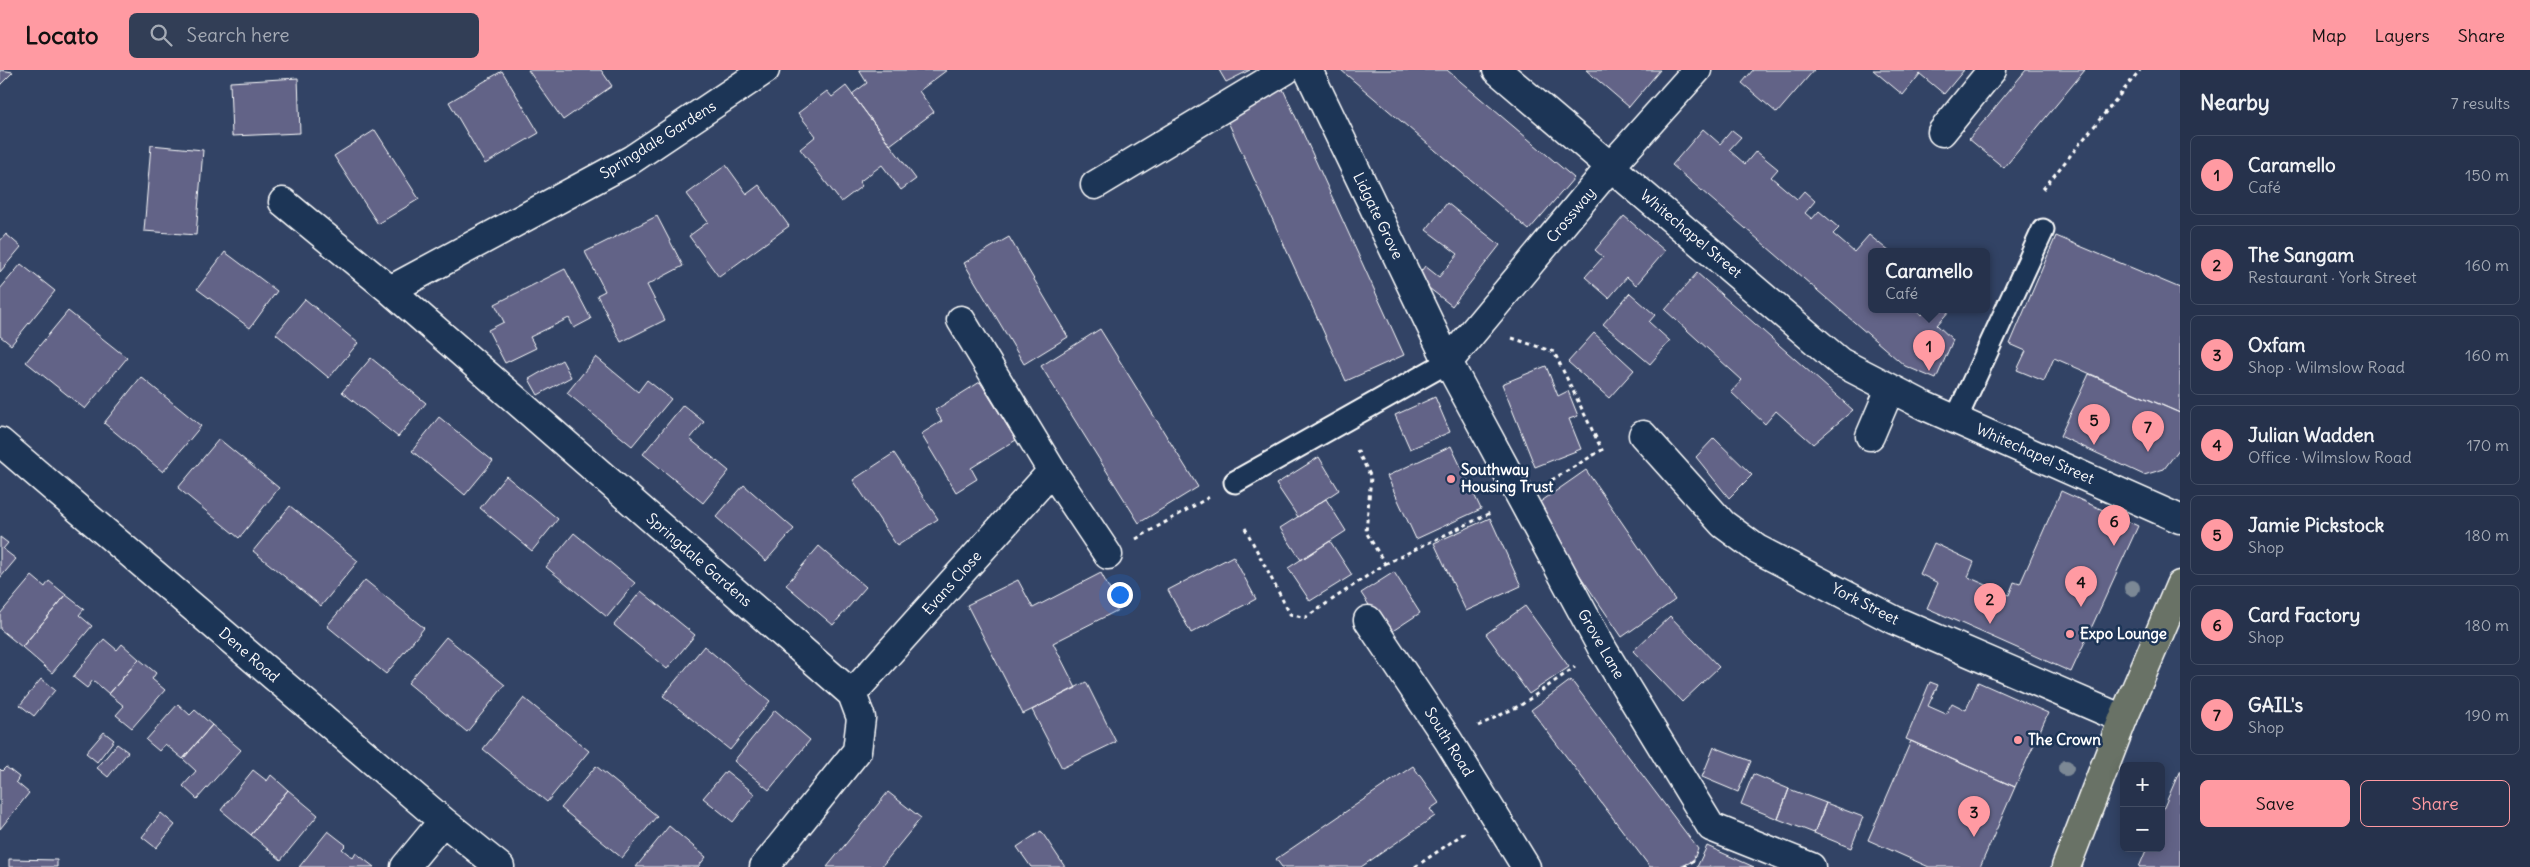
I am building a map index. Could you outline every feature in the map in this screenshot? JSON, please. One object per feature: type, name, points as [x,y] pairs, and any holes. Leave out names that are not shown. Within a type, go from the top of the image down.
[{"type":"main road","points":[[2066,867],[2124,719],[2180,585]]},
{"type":"street","name":"Springdale Gardens","points":[[390,290],[631,160],[765,70]]},
{"type":"street","points":[[1095,185],[1286,70]]},
{"type":"street","name":"Lidgate Grove","points":[[1308,70],[1448,362]]},
{"type":"street","name":"Whitechapel Street","points":[[1497,70],[1840,362],[1890,389],[2180,519]]},
{"type":"street","name":"Crossway","points":[[1448,362],[1611,166],[1696,70]]},
{"type":"street","points":[[1942,132],[1992,70]]},
{"type":"street","name":"Springdale Gardens","points":[[283,202],[390,290],[852,694],[861,718],[857,751],[764,867]]},
{"type":"street","points":[[961,320],[1052,471],[1108,555]]},
{"type":"street","name":"Grove Lane","points":[[1448,362],[1602,648],[1711,827],[1811,867]]},
{"type":"street","points":[[1870,436],[1890,389]]},
{"type":"street","name":"York Street","points":[[1643,435],[1724,524],[1757,549],[1894,620],[2124,719]]},
{"type":"street","name":"Dene Road","points":[[0,442],[443,821],[500,867]]},
{"type":"street","name":"Evans Close","points":[[852,694],[1052,471]]},
{"type":"street","name":"South Road","points":[[1368,620],[1448,740],[1526,867]]},
{"type":"street","points":[[405,867],[443,821]]},
{"type":"lane","points":[[1956,419],[2043,230]]},
{"type":"lane","points":[[1235,482],[1448,362]]},
{"type":"path","points":[[2043,189],[2138,71]]},
{"type":"path","points":[[1245,528],[1290,614],[1305,618],[1385,564],[1520,498],[1602,450],[1554,352],[1478,326]]},
{"type":"path","points":[[1357,450],[1371,478],[1366,532],[1385,564]]},
{"type":"path","points":[[1108,555],[1235,482]]},
{"type":"path","points":[[1448,740],[1521,705],[1602,648]]},
{"type":"path","points":[[1415,867],[1493,814]]},
{"type":"building","points":[[0,70],[13,72],[0,85]]},
{"type":"building","points":[[528,70],[601,70],[612,86],[563,120]]},
{"type":"building","points":[[859,70],[947,70],[919,91],[934,112],[890,145],[852,94],[867,83]]},
{"type":"building","points":[[1219,70],[1250,70],[1226,82]]},
{"type":"building","points":[[1341,70],[1447,70],[1574,178],[1529,230]]},
{"type":"building","points":[[1586,70],[1660,70],[1629,107]]},
{"type":"building","points":[[1753,70],[1814,70],[1777,113],[1742,83]]},
{"type":"building","points":[[1873,70],[1964,70],[1944,94],[1920,74],[1903,95]]},
{"type":"building","points":[[2026,70],[2085,70],[2004,168],[1969,139]]},
{"type":"building","points":[[502,71],[539,133],[485,164],[449,102]]},
{"type":"building","points":[[298,78],[300,133],[232,136],[230,82]]},
{"type":"building","points":[[846,86],[916,179],[901,190],[882,165],[859,182],[862,186],[841,202],[800,149],[816,136],[798,113],[827,91],[832,97]]},
{"type":"building","points":[[1282,87],[1404,355],[1346,381],[1224,113]]},
{"type":"building","points":[[1703,129],[1720,144],[1732,130],[1741,137],[1729,150],[1745,164],[1756,151],[1778,169],[1771,177],[1797,199],[1804,191],[1815,201],[1805,213],[1812,219],[1819,211],[1839,228],[1833,234],[1854,252],[1869,235],[1885,248],[1868,248],[1868,313],[1920,313],[1922,315],[1924,313],[1947,313],[1937,325],[1953,340],[1936,379],[1905,366],[1672,165]]},
{"type":"building","points":[[375,130],[419,199],[378,224],[334,156]]},
{"type":"building","points":[[151,145],[203,150],[196,235],[144,231]]},
{"type":"building","points":[[726,165],[747,194],[759,185],[789,226],[719,277],[689,236],[708,222],[687,194]]},
{"type":"building","points":[[1447,203],[1500,245],[1452,306],[1416,278],[1425,266],[1439,277],[1458,254],[1426,230]]},
{"type":"building","points":[[657,216],[683,266],[647,285],[665,320],[621,342],[597,295],[605,291],[585,252]]},
{"type":"building","points":[[1624,216],[1665,251],[1636,285],[1627,277],[1609,298],[1585,277],[1603,257],[1595,250]]},
{"type":"building","points":[[6,234],[21,247],[0,272],[0,241]]},
{"type":"building","points":[[2056,236],[2180,288],[2180,413],[2054,358],[2044,381],[2017,370],[2026,351],[2010,344]]},
{"type":"building","points":[[1009,237],[1068,337],[1024,364],[964,263]]},
{"type":"building","points":[[225,252],[277,291],[250,328],[197,289]]},
{"type":"building","points":[[21,264],[55,291],[11,345],[0,336],[0,289]]},
{"type":"building","points":[[565,269],[591,319],[574,328],[569,318],[530,337],[536,348],[505,363],[488,330],[504,322],[495,304]]},
{"type":"building","points":[[1697,273],[1853,410],[1813,444],[1776,411],[1765,424],[1731,392],[1742,380],[1665,310]]},
{"type":"building","points":[[1630,293],[1655,315],[1649,322],[1670,341],[1650,364],[1603,324]]},
{"type":"building","points":[[305,299],[358,343],[329,378],[276,334]]},
{"type":"building","points":[[68,311],[127,358],[85,409],[26,362]]},
{"type":"building","points":[[1100,329],[1198,487],[1139,523],[1041,366]]},
{"type":"building","points":[[1594,333],[1634,370],[1609,398],[1568,362]]},
{"type":"building","points":[[596,357],[638,392],[647,380],[671,399],[632,446],[567,393]]},
{"type":"building","points":[[371,358],[426,403],[398,437],[342,392]]},
{"type":"building","points":[[562,360],[571,377],[538,395],[529,379]]},
{"type":"building","points":[[1546,366],[1558,396],[1568,391],[1578,416],[1569,419],[1581,449],[1535,467],[1502,384]]},
{"type":"building","points":[[2089,374],[2180,413],[2180,448],[2164,469],[2144,475],[2060,436]]},
{"type":"building","points":[[141,377],[201,426],[163,472],[104,423]]},
{"type":"building","points":[[980,382],[1016,440],[971,468],[977,479],[956,492],[921,434],[942,421],[935,410]]},
{"type":"building","points":[[1435,397],[1450,432],[1410,449],[1395,415]]},
{"type":"building","points":[[683,405],[704,422],[690,439],[729,471],[703,503],[643,454]]},
{"type":"building","points":[[439,417],[493,461],[465,495],[412,451]]},
{"type":"building","points":[[1714,438],[1752,475],[1729,498],[1696,457]]},
{"type":"building","points":[[219,439],[279,488],[239,538],[178,488]]},
{"type":"building","points":[[1451,446],[1481,509],[1416,539],[1387,476]]},
{"type":"building","points":[[894,453],[938,519],[897,546],[853,480]]},
{"type":"building","points":[[1319,457],[1339,490],[1298,517],[1276,484]]},
{"type":"building","points":[[1586,470],[1675,600],[1622,637],[1533,507]]},
{"type":"building","points":[[506,476],[558,519],[532,551],[480,508]]},
{"type":"building","points":[[744,485],[794,529],[766,561],[716,517]]},
{"type":"building","points":[[2061,491],[2138,526],[2071,672],[1927,608],[1938,583],[1920,574],[1934,543],[1974,562],[1968,577],[2009,595],[2014,582],[2020,584]]},
{"type":"building","points":[[1326,499],[1346,531],[1301,560],[1280,528]]},
{"type":"building","points":[[290,506],[358,561],[321,606],[253,551]]},
{"type":"building","points":[[1490,518],[1521,586],[1466,611],[1434,543]]},
{"type":"building","points":[[574,533],[635,583],[607,617],[546,567]]},
{"type":"building","points":[[0,537],[8,543],[3,549],[16,559],[0,578]]},
{"type":"building","points":[[1330,541],[1352,575],[1310,601],[1288,568]]},
{"type":"building","points":[[819,546],[866,587],[833,625],[786,585]]},
{"type":"building","points":[[1233,556],[1256,599],[1191,633],[1168,590]]},
{"type":"building","points":[[1394,572],[1420,613],[1388,634],[1361,593]]},
{"type":"building","points":[[1101,573],[1120,609],[1053,643],[1076,688],[1023,714],[967,605],[1018,580],[1033,608]]},
{"type":"building","points":[[32,576],[45,587],[49,581],[66,595],[22,647],[0,629],[0,614]]},
{"type":"building","points":[[365,580],[424,628],[386,674],[327,626]]},
{"type":"building","points":[[641,591],[695,635],[667,669],[614,625]]},
{"type":"building","points":[[66,595],[84,609],[79,615],[92,626],[52,673],[22,647]]},
{"type":"building","points":[[1525,606],[1569,667],[1529,694],[1486,634]]},
{"type":"building","points":[[1670,616],[1719,667],[1682,702],[1633,651]]},
{"type":"building","points":[[446,637],[505,685],[467,732],[408,683]]},
{"type":"building","points":[[104,639],[117,650],[122,644],[139,659],[109,694],[93,680],[87,688],[73,677]]},
{"type":"building","points":[[704,646],[770,701],[730,750],[663,696]]},
{"type":"building","points":[[139,659],[156,673],[152,679],[165,690],[132,728],[116,715],[124,706],[109,694]]},
{"type":"building","points":[[41,679],[55,690],[34,716],[20,705]]},
{"type":"building","points":[[1571,680],[1698,849],[1693,861],[1680,867],[1650,867],[1531,710]]},
{"type":"building","points":[[1086,682],[1116,742],[1062,768],[1032,710]]},
{"type":"building","points":[[1930,682],[1938,685],[1928,706],[1946,714],[1952,703],[1966,710],[1978,682],[2048,713],[2015,787],[1906,739]]},
{"type":"building","points":[[524,698],[589,751],[547,802],[483,749]]},
{"type":"building","points":[[178,704],[190,715],[195,710],[212,725],[183,759],[165,744],[159,751],[146,740]]},
{"type":"building","points":[[775,710],[810,740],[769,790],[734,761]]},
{"type":"building","points":[[212,725],[241,750],[197,799],[183,786],[196,771],[183,759]]},
{"type":"building","points":[[104,732],[114,740],[97,762],[86,753]]},
{"type":"building","points":[[1911,741],[2015,787],[1980,867],[1929,867],[1868,840]]},
{"type":"building","points":[[117,744],[128,752],[108,777],[97,768]]},
{"type":"building","points":[[1714,747],[1751,761],[1738,792],[1702,777]]},
{"type":"building","points":[[596,766],[657,816],[622,858],[561,808]]},
{"type":"building","points":[[1413,766],[1439,803],[1430,809],[1435,816],[1361,867],[1282,867],[1276,859]]},
{"type":"building","points":[[6,767],[19,777],[16,782],[29,793],[0,829],[0,769],[2,771]]},
{"type":"building","points":[[253,770],[267,781],[271,775],[288,790],[251,835],[221,810]]},
{"type":"building","points":[[2180,770],[2180,867],[2139,867],[2145,852],[2165,852],[2165,805]]},
{"type":"building","points":[[726,771],[755,794],[733,822],[703,798]]},
{"type":"building","points":[[1753,774],[1789,789],[1778,819],[1741,804]]},
{"type":"building","points":[[1789,789],[1826,803],[1814,833],[1778,819]]},
{"type":"building","points":[[288,790],[318,815],[281,860],[251,835]]},
{"type":"building","points":[[888,792],[921,818],[881,867],[827,867]]},
{"type":"building","points":[[1826,803],[1863,817],[1851,848],[1814,833]]},
{"type":"building","points":[[161,813],[175,825],[156,848],[142,837]]},
{"type":"building","points":[[669,826],[706,857],[698,867],[636,867]]},
{"type":"building","points":[[328,831],[346,845],[342,849],[353,858],[356,853],[374,867],[299,867]]},
{"type":"building","points":[[1041,831],[1065,867],[1031,867],[1017,847]]},
{"type":"building","points":[[1707,846],[1754,867],[1697,867]]},
{"type":"building","points":[[9,859],[57,860],[57,867],[9,867]]},
{"type":"place","name":"Caramello","points":[[1929,371]]},
{"type":"place","name":"Jamie Pickstock","points":[[2094,445]]},
{"type":"place","name":"GAIL's","points":[[2148,452]]},
{"type":"place","name":"Southway Housing Trust","points":[[1451,479]]},
{"type":"place","name":"Card Factory","points":[[2114,546]]},
{"type":"place","name":"Julian Wadden","points":[[2081,607]]},
{"type":"place","name":"The Sangam","points":[[1990,624]]},
{"type":"place","name":"Expo Lounge","points":[[2070,634]]},
{"type":"place","name":"The Crown","points":[[2018,740]]},
{"type":"place","name":"Oxfam","points":[[1974,837]]}]
